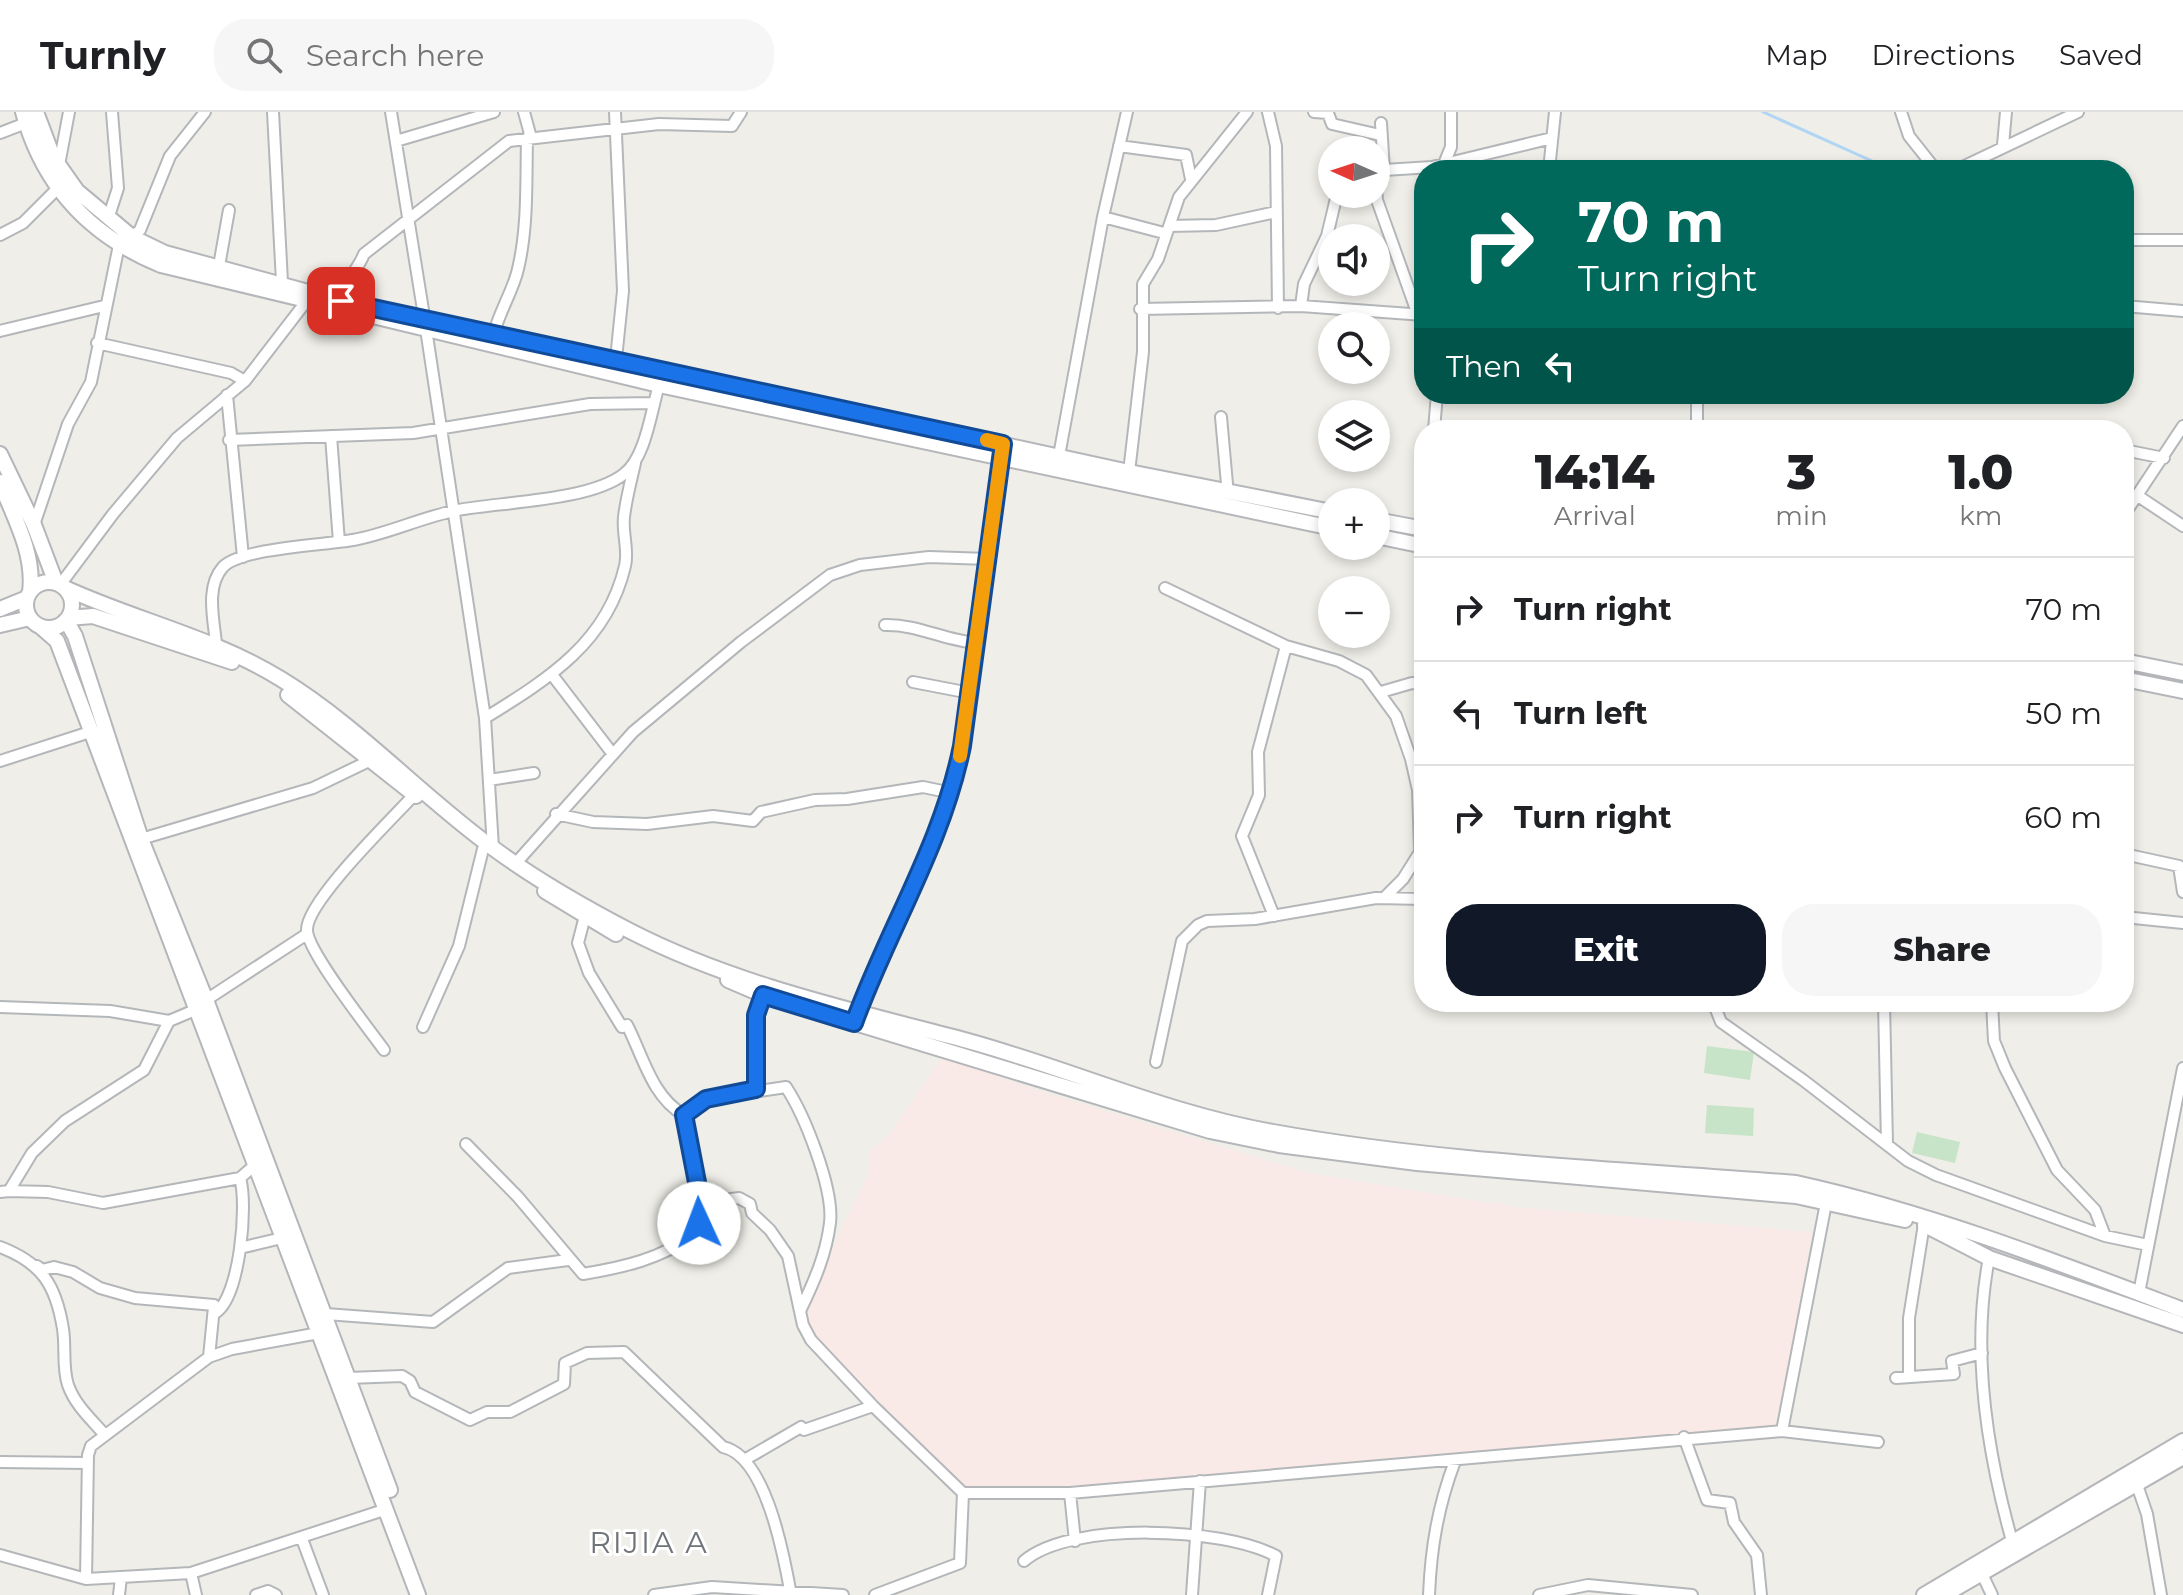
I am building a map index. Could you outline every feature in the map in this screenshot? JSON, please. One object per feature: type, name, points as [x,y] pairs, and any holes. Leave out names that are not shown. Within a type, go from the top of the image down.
[{"type":"main road","points":[[29,116],[77,191],[132,237],[165,253],[659,385],[1002,451],[1059,456],[1318,509]]},
{"type":"main road","points":[[29,116],[56,190],[87,222],[119,245],[161,265],[305,303],[494,333],[616,359],[1318,525]]},
{"type":"main road","points":[[0,454],[61,585],[72,602],[67,619],[141,839],[282,1238],[418,1595]]},
{"type":"main road","points":[[0,482],[32,574],[28,595],[36,622],[57,641],[90,732],[326,1314],[429,1595]]},
{"type":"main road","points":[[1390,523],[1414,527]]},
{"type":"main road","points":[[1390,539],[1414,544]]},
{"type":"main road","points":[[0,609],[28,595],[44,582],[61,585],[106,607],[216,644],[284,681],[331,715],[488,848],[629,930],[674,951],[856,1018],[1210,1131],[1279,1145],[1488,1170],[1796,1196],[1924,1224],[1989,1258],[2183,1325]]},
{"type":"main road","points":[[0,625],[36,622],[55,627],[67,619],[93,616],[223,656],[280,689],[414,795],[585,916],[674,961],[763,995],[1273,1132],[1414,1150],[1796,1183],[1856,1196],[1938,1222],[2183,1310]]},
{"type":"main road","points":[[2134,663],[2183,673]]},
{"type":"main road","points":[[2134,681],[2183,691]]},
{"type":"main road","points":[[1924,1595],[2183,1441]]},
{"type":"main road","points":[[1944,1595],[2183,1457]]},
{"type":"street","points":[[59,165],[69,112]]},
{"type":"street","points":[[108,219],[118,188],[112,112]]},
{"type":"street","points":[[132,237],[140,230],[170,156],[205,112]]},
{"type":"street","points":[[273,112],[282,282]]},
{"type":"street","points":[[391,112],[456,511],[485,718],[489,780],[488,848],[459,946],[423,1027]]},
{"type":"street","points":[[396,141],[494,112]]},
{"type":"street","points":[[494,333],[501,306],[518,268],[526,204],[527,139],[530,130],[524,112]]},
{"type":"street","points":[[615,112],[623,291],[616,359]]},
{"type":"street","points":[[341,301],[347,277],[362,265],[364,254],[454,188],[509,141],[659,124],[732,126],[741,112]]},
{"type":"street","points":[[1059,456],[1103,217],[1127,112]]},
{"type":"street","points":[[1129,472],[1143,352],[1140,309],[1143,284],[1158,259],[1167,230],[1191,179],[1247,112]]},
{"type":"street","points":[[1268,112],[1276,146],[1278,308]]},
{"type":"street","points":[[1314,112],[1328,113],[1332,124],[1350,131],[1380,135],[1381,123]]},
{"type":"street","points":[[1446,160],[1451,147],[1451,112]]},
{"type":"street","points":[[1550,160],[1555,112]]},
{"type":"street","points":[[1901,112],[1909,136],[1928,160]]},
{"type":"street","points":[[2003,145],[2006,112]]},
{"type":"street","points":[[1975,160],[2078,112]]},
{"type":"street","points":[[0,133],[29,116]]},
{"type":"street","points":[[1467,160],[1552,138]]},
{"type":"street","points":[[1119,146],[1186,155],[1191,179]]},
{"type":"street","points":[[1390,170],[1414,168]]},
{"type":"street","points":[[0,235],[23,223],[56,190]]},
{"type":"street","points":[[1301,306],[1304,284],[1327,236],[1334,208]]},
{"type":"street","points":[[1380,208],[1414,297]]},
{"type":"street","points":[[219,266],[229,210]]},
{"type":"street","points":[[1103,217],[1167,230],[1216,225],[1276,212]]},
{"type":"street","points":[[2134,240],[2183,240]]},
{"type":"street","points":[[34,525],[68,424],[91,382],[104,306],[119,245]]},
{"type":"street","points":[[61,585],[113,514],[177,438],[245,381],[305,303]]},
{"type":"street","points":[[0,331],[104,306]]},
{"type":"street","points":[[1140,309],[1301,306],[1414,314]]},
{"type":"street","points":[[2134,307],[2183,311]]},
{"type":"street","points":[[97,343],[231,373],[245,381]]},
{"type":"street","points":[[485,718],[553,676],[581,649],[610,607],[626,564],[623,518],[636,460],[659,385]]},
{"type":"street","points":[[227,395],[229,440],[243,557]]},
{"type":"street","points":[[229,440],[441,429],[590,404],[654,403]]},
{"type":"street","points":[[1221,417],[1227,484]]},
{"type":"street","points":[[2134,501],[2183,426]]},
{"type":"street","points":[[331,436],[339,542]]},
{"type":"street","points":[[856,1018],[914,890],[952,793],[970,693],[1002,451]]},
{"type":"street","points":[[2134,452],[2164,458]]},
{"type":"street","points":[[216,644],[212,596],[215,578],[224,565],[243,557],[339,542],[456,511],[590,488],[624,475],[636,460]]},
{"type":"street","points":[[2138,496],[2183,526]]},
{"type":"street","points":[[516,863],[556,814],[633,732],[729,652],[830,575],[860,565],[929,557],[988,559]]},
{"type":"street","points":[[1165,588],[1286,646],[1339,661],[1366,675],[1396,716],[1414,772]]},
{"type":"street","points":[[885,625],[905,624],[952,640],[977,643]]},
{"type":"street","points":[[1274,916],[1242,836],[1259,795],[1258,752],[1286,646]]},
{"type":"street","points":[[553,676],[612,753]]},
{"type":"street","points":[[913,682],[970,693]]},
{"type":"street","points":[[1381,692],[1414,683]]},
{"type":"street","points":[[0,761],[90,732]]},
{"type":"street","points":[[141,839],[313,788],[369,761]]},
{"type":"street","points":[[489,780],[534,773]]},
{"type":"street","points":[[556,814],[593,822],[647,824],[713,816],[753,821],[761,812],[815,800],[923,787],[952,793]]},
{"type":"street","points":[[0,1007],[110,1011],[169,1021],[201,1005],[307,934],[315,909],[332,884],[414,795]]},
{"type":"street","points":[[2134,856],[2179,866],[2183,892]]},
{"type":"street","points":[[1385,897],[1414,865]]},
{"type":"street","points":[[1156,1062],[1182,941],[1207,921],[1274,916],[1385,897],[1414,898]]},
{"type":"street","points":[[466,1144],[518,1197],[568,1260],[583,1274],[652,1259],[695,1234],[701,1203],[684,1115],[669,1105],[649,1076],[627,1025],[622,1027],[589,973],[578,943],[585,916]]},
{"type":"street","points":[[2134,918],[2183,923]]},
{"type":"street","points":[[307,934],[343,993],[384,1050]]},
{"type":"street","points":[[756,1089],[756,1015],[763,995]]},
{"type":"street","points":[[1717,1012],[1721,1022],[1908,1161],[1936,1175],[2105,1236],[2148,1245]]},
{"type":"street","points":[[1884,1012],[1887,1144]]},
{"type":"street","points":[[1993,1012],[1994,1041],[2005,1068],[2057,1170],[2095,1210],[2105,1236]]},
{"type":"street","points":[[5,1191],[32,1153],[65,1121],[144,1070],[169,1021]]},
{"type":"street","points":[[2139,1293],[2183,1068]]},
{"type":"street","points":[[684,1115],[706,1099],[756,1089],[786,1087],[797,1104],[813,1139],[831,1219],[819,1273],[800,1311]]},
{"type":"street","points":[[5,1191],[48,1192],[103,1203],[240,1178],[256,1164]]},
{"type":"street","points":[[214,1305],[215,1313],[220,1310],[229,1292],[240,1248],[243,1189],[240,1178]]},
{"type":"street","points":[[701,1203],[739,1198],[750,1204],[752,1213],[770,1230],[788,1256],[800,1311],[811,1340],[873,1406],[963,1493],[1070,1493],[1455,1461],[1684,1437],[1782,1431],[1878,1442]]},
{"type":"street","points":[[1782,1431],[1826,1203]]},
{"type":"street","points":[[1909,1377],[1909,1318],[1924,1224]]},
{"type":"street","points":[[240,1248],[282,1238]]},
{"type":"street","points":[[0,1247],[27,1257],[42,1270],[54,1267],[73,1272],[100,1288],[135,1298],[214,1305]]},
{"type":"street","points":[[1989,1258],[1984,1282],[1982,1353],[1988,1427],[2012,1541]]},
{"type":"street","points":[[326,1314],[433,1322],[508,1268],[568,1260]]},
{"type":"street","points":[[37,1266],[45,1275],[60,1318],[68,1384],[79,1406],[104,1434]]},
{"type":"street","points":[[209,1357],[214,1305]]},
{"type":"street","points":[[86,1579],[91,1446],[209,1357],[232,1349],[319,1333]]},
{"type":"street","points":[[348,1378],[402,1376],[410,1381],[415,1392],[470,1420],[487,1412],[510,1412],[564,1384],[565,1363],[587,1353],[624,1352],[710,1436],[746,1459],[759,1477],[790,1593]]},
{"type":"street","points":[[1896,1378],[1954,1374],[1952,1361],[1982,1353]]},
{"type":"street","points":[[746,1459],[801,1427],[804,1430],[873,1406]]},
{"type":"street","points":[[1684,1437],[1707,1500],[1730,1503],[1734,1522],[1754,1548],[1761,1595]]},
{"type":"street","points":[[1429,1595],[1431,1540],[1444,1488],[1455,1461]]},
{"type":"street","points":[[0,1462],[88,1463]]},
{"type":"street","points":[[1192,1595],[1200,1481]]},
{"type":"street","points":[[2137,1485],[2147,1514],[2161,1595]]},
{"type":"street","points":[[875,1595],[960,1563],[963,1493]]},
{"type":"street","points":[[1070,1493],[1075,1541]]},
{"type":"street","points":[[0,1555],[86,1579],[191,1573],[387,1509]]},
{"type":"street","points":[[1024,1561],[1051,1545],[1075,1541],[1157,1531],[1198,1533],[1260,1547],[1276,1556],[1268,1595]]},
{"type":"street","points":[[302,1539],[323,1595]]},
{"type":"street","points":[[1981,1572],[1992,1595]]},
{"type":"street","points":[[191,1573],[196,1595]]},
{"type":"street","points":[[119,1595],[121,1577]]},
{"type":"street","points":[[654,1595],[712,1587],[843,1595]]},
{"type":"street","points":[[1539,1595],[1588,1590],[1692,1595]]},
{"type":"street","points":[[256,1595],[268,1591],[276,1595]]},
{"type":"shaded area","points":[[942,1057],[1049,1094],[1309,1173],[1495,1204],[1504,1201],[1504,1205],[1516,1207],[1812,1232],[1778,1430],[973,1496],[888,1417],[807,1330],[804,1309],[868,1174],[870,1150],[886,1139]]},
{"type":"green space","points":[[1707,1046],[1754,1052],[1750,1080],[1704,1073]]},
{"type":"green space","points":[[1707,1105],[1754,1108],[1753,1136],[1705,1133]]},
{"type":"green space","points":[[1917,1132],[1960,1142],[1955,1163],[1912,1153]]},
{"type":"waterway","points":[[1763,112],[1870,160]]},
{"type":"slow traffic","points":[[960,756],[1003,444],[987,440]]},
{"type":"district","name":"RIJIA A","points":[[649,1542]]},
{"type":"route","points":[[341,301],[424,316],[1003,444],[962,746],[952,793],[932,846],[854,1023],[763,995],[756,1015],[756,1089],[706,1099],[684,1115],[699,1188],[699,1223]]}]
